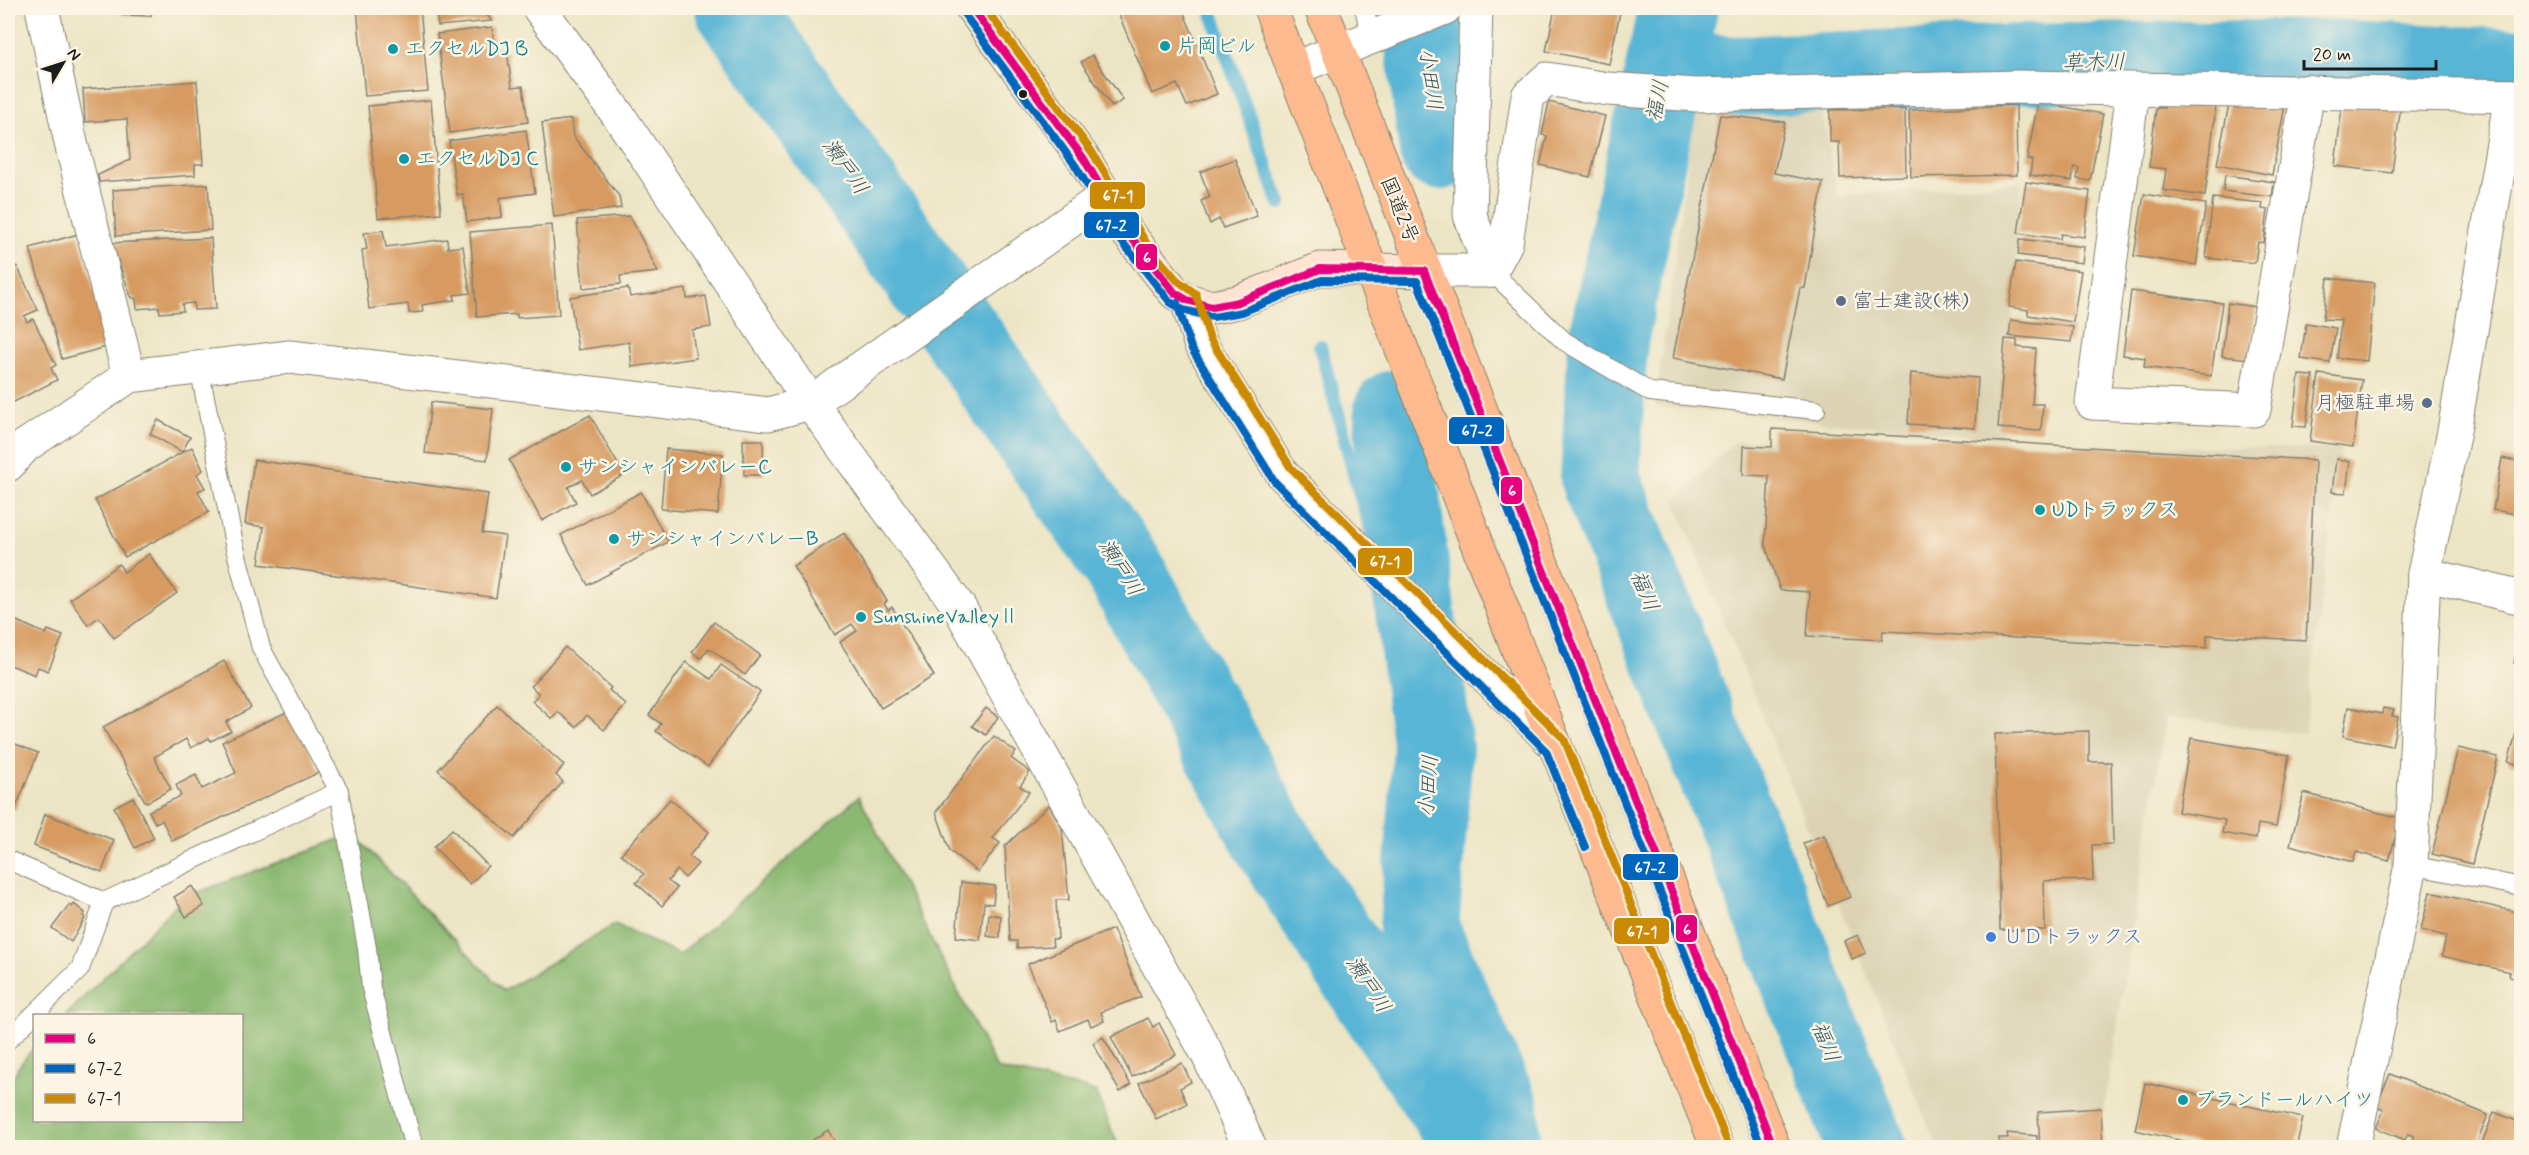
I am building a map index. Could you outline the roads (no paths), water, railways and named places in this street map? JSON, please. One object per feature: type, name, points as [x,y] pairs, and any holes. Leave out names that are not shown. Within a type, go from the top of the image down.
[{"type":"highway","points":[[1270,8],[1555,745],[1718,1148]]},
{"type":"highway","name":"国道2号","points":[[1321,8],[1336,51],[1774,1148]]},
{"type":"street","points":[[42,8],[71,143],[129,376]]},
{"type":"street","points":[[539,8],[819,397],[959,607],[1208,1055],[1250,1148]]},
{"type":"street","points":[[972,8],[1107,195],[1127,232],[1155,271],[1175,293],[1187,300],[1212,307],[1238,302],[1320,269],[1491,271]]},
{"type":"street","points":[[1293,69],[1336,51],[1377,24],[1445,8]]},
{"type":"street","points":[[1476,8],[1470,215],[1491,271]]},
{"type":"street","points":[[1491,271],[1506,243],[1528,96],[1547,79],[1608,89],[1697,95],[2018,87],[2516,96],[2454,431],[2424,574],[2411,865],[2352,1148]]},
{"type":"street","points":[[2133,90],[2092,403],[2254,410],[2308,91]]},
{"type":"street","points":[[8,465],[24,446],[129,376],[290,357],[768,414],[819,397],[1107,195]]},
{"type":"street","points":[[1187,300],[1200,343],[1283,475],[1555,745]]},
{"type":"street","points":[[2424,574],[2522,598]]},
{"type":"lane","points":[[1491,271],[1564,341],[1650,392],[1816,410]]},
{"type":"lane","points":[[199,367],[234,544],[261,648],[339,791],[367,948],[371,988],[414,1148]]},
{"type":"lane","points":[[34,1014],[80,969],[104,902],[339,791]]},
{"type":"lane","points":[[8,860],[104,902]]},
{"type":"lane","points":[[2411,865],[2522,887]]},
{"type":"lane","points":[[8,1040],[33,1015]]},
{"type":"waterway","name":"瀬戸川","points":[[735,8],[1122,565],[1270,837],[1336,941],[1475,1148]]},
{"type":"waterway","points":[[1210,8],[1280,204]]},
{"type":"waterway","name":"小田川","points":[[1420,8],[1439,150]]},
{"type":"waterway","name":"福川","points":[[1678,8],[1608,340],[1600,479],[1867,1148]]},
{"type":"waterway","name":"草木川","points":[[1667,69],[1733,76],[2021,64],[2323,59],[2522,69]]},
{"type":"waterway","points":[[1320,346],[1357,485],[1381,560]]},
{"type":"waterway","name":"小田川","points":[[1394,410],[1396,465],[1433,748],[1419,929],[1499,1108],[1501,1147]]},
{"type":"waterway","points":[[1392,596],[1428,712]]},
{"type":"place","name":"片岡ビル","points":[[1165,46]]},
{"type":"place","name":"エクセルDJ B","points":[[393,49]]},
{"type":"place","name":"エクセルDJ C","points":[[404,159]]},
{"type":"place","name":"富士建設(株)","points":[[1841,301]]},
{"type":"place","name":"月極駐車場","points":[[2427,403]]},
{"type":"place","name":"サンシャインバレーC","points":[[566,467]]},
{"type":"place","name":"UDトラックス","points":[[2040,510]]},
{"type":"place","name":"サンシャインバレーB","points":[[614,539]]},
{"type":"place","name":"SunshineValleyⅡ","points":[[861,617]]},
{"type":"place","name":"ＵＤトラックス","points":[[1991,937]]},
{"type":"place","name":"ブランドールハイツ","points":[[2183,1100]]}]
